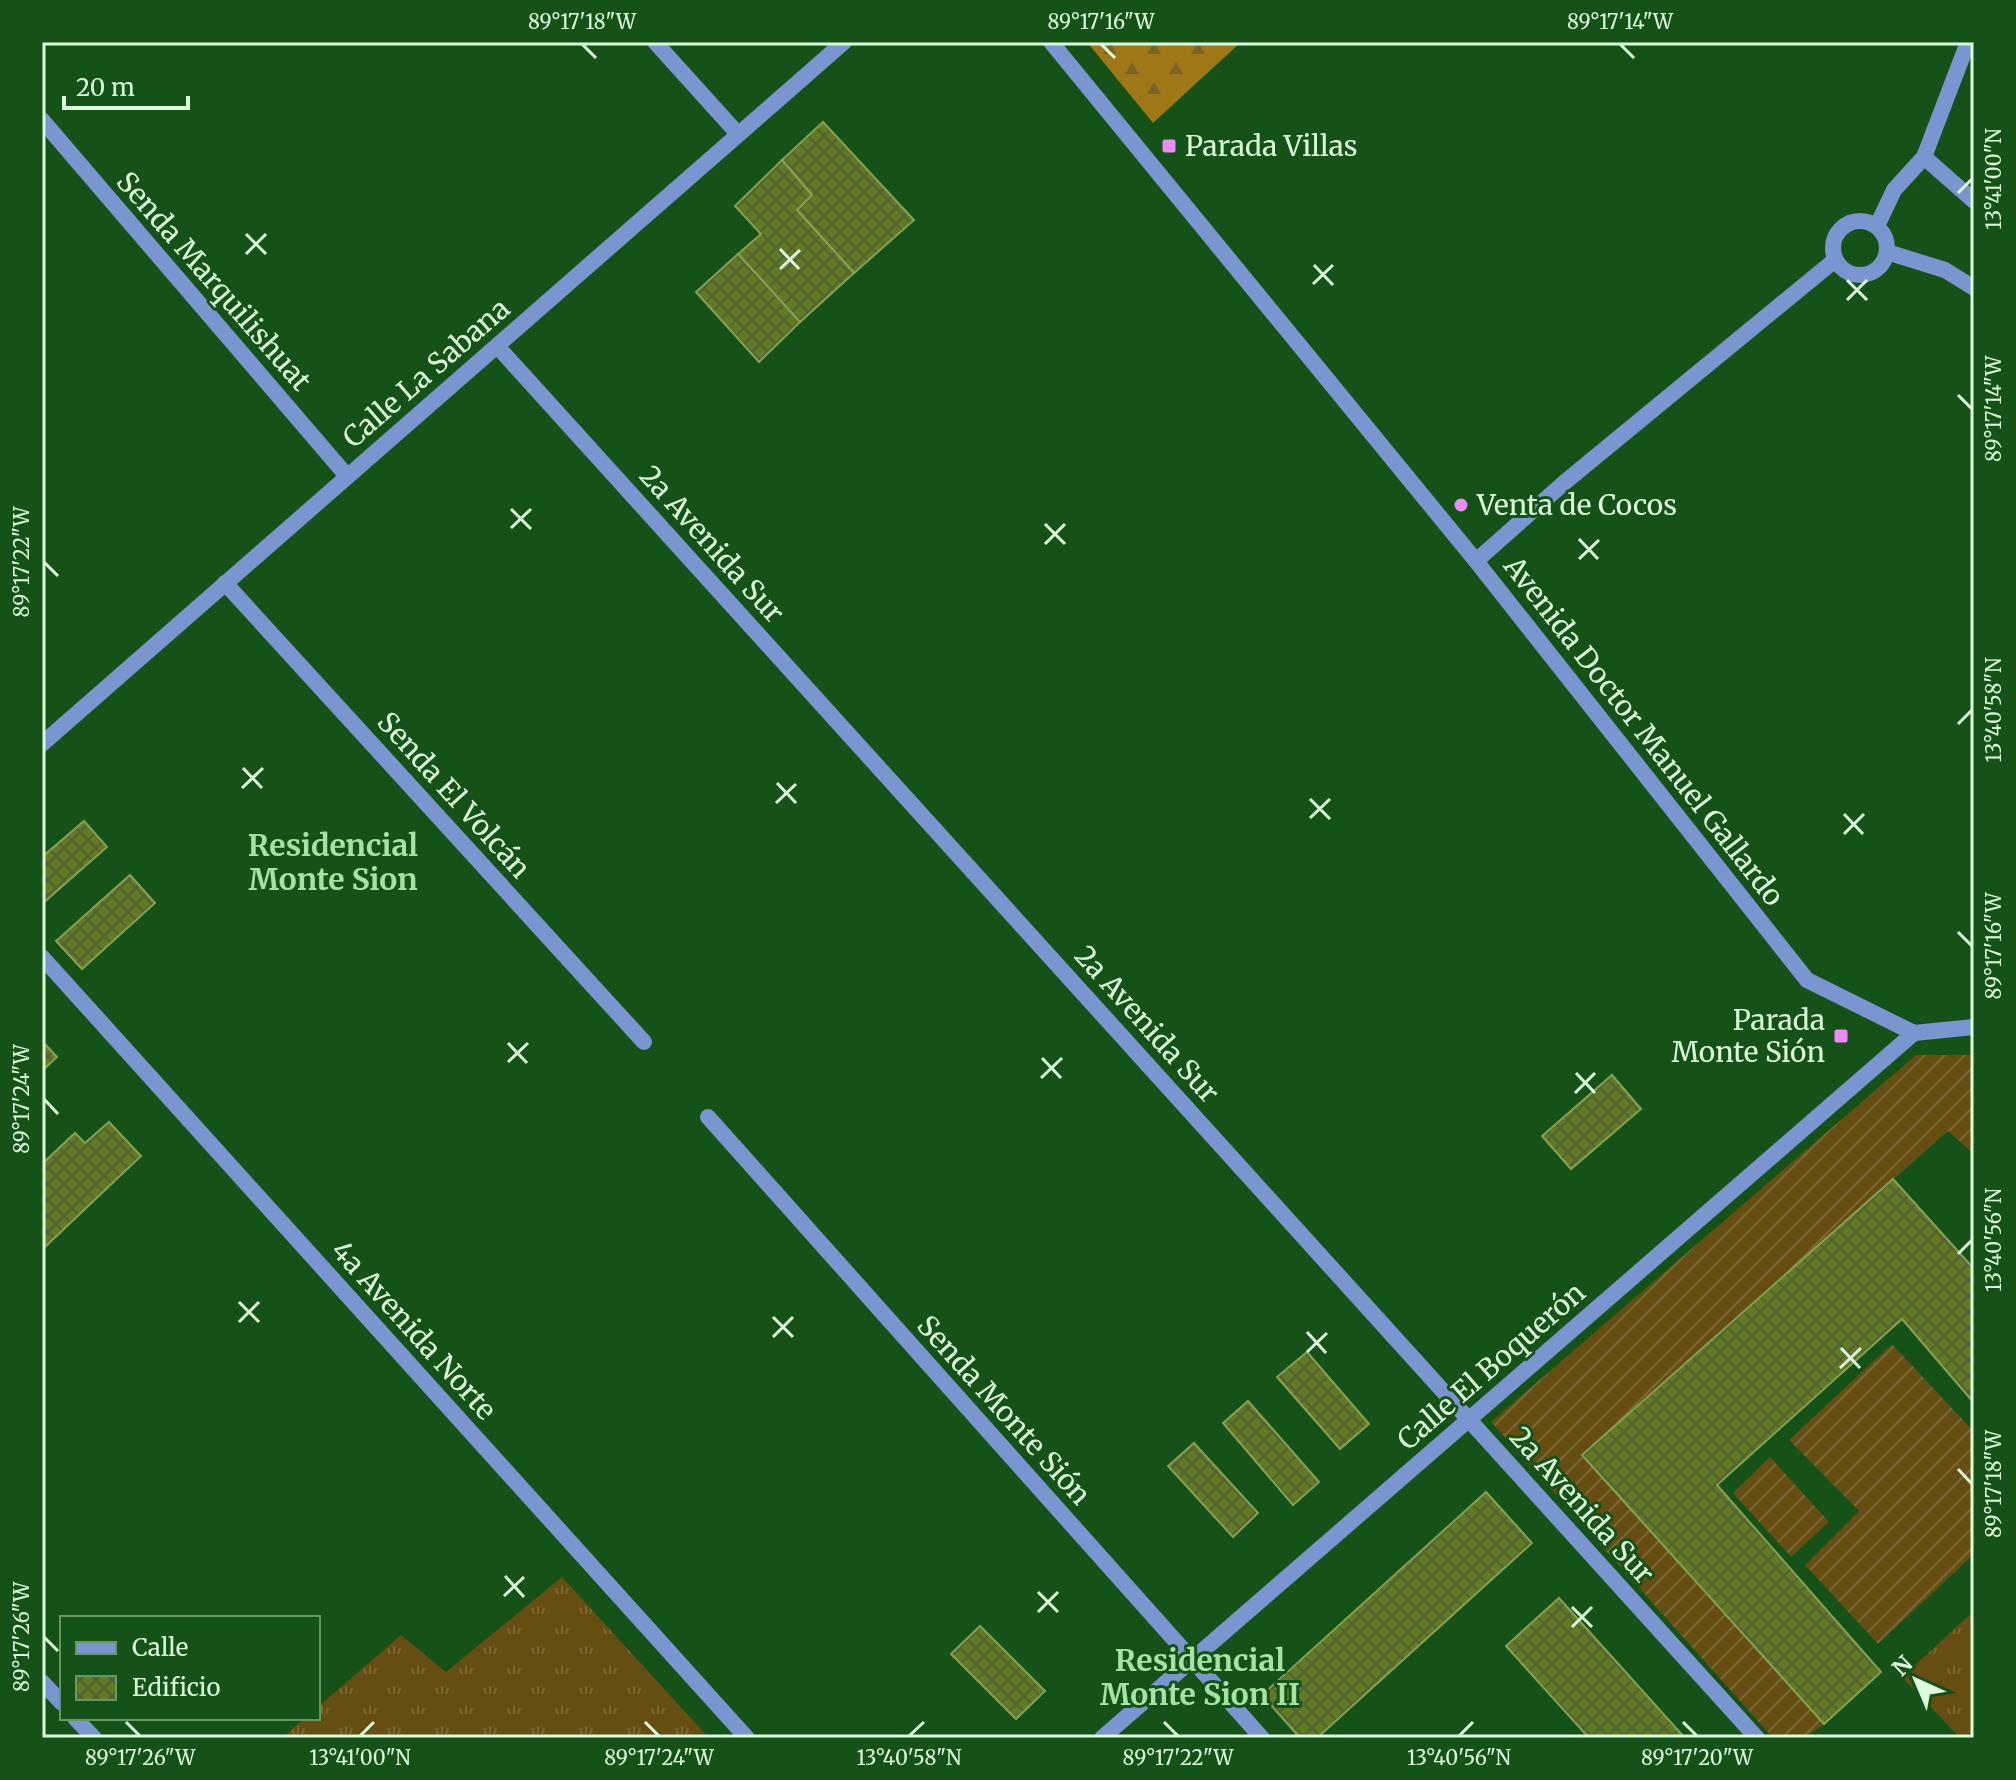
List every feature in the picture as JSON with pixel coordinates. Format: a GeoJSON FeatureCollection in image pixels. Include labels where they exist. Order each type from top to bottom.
{"type":"FeatureCollection","features":[{"type":"Feature","properties":{"kind":"street"},"geometry":{"type":"LineString","coordinates":[[655,42],[738,134]]}},
{"type":"Feature","properties":{"kind":"street","name":"Calle La Sabana"},"geometry":{"type":"LineString","coordinates":[[42,744],[844,42]]}},
{"type":"Feature","properties":{"kind":"street","name":"Avenida Doctor Manuel Gallardo"},"geometry":{"type":"LineString","coordinates":[[1051,42],[1476,561],[1807,980],[1914,1033]]}},
{"type":"Feature","properties":{"kind":"street"},"geometry":{"type":"LineString","coordinates":[[1877,226],[1894,190],[1924,157],[1968,42]]}},
{"type":"Feature","properties":{"kind":"street","name":"Senda Marquilishuat"},"geometry":{"type":"LineString","coordinates":[[42,120],[347,476]]}},
{"type":"Feature","properties":{"kind":"street"},"geometry":{"type":"LineString","coordinates":[[1924,157],[1974,201]]}},
{"type":"Feature","properties":{"kind":"street"},"geometry":{"type":"LineString","coordinates":[[1863,220],[1877,226],[1886,237],[1887,252],[1882,265],[1870,273],[1857,275],[1845,270],[1835,260],[1833,246],[1837,233],[1848,223],[1863,220]]}},
{"type":"Feature","properties":{"kind":"street"},"geometry":{"type":"LineString","coordinates":[[1887,252],[1945,270],[1974,288]]}},
{"type":"Feature","properties":{"kind":"street"},"geometry":{"type":"LineString","coordinates":[[1476,561],[1565,482],[1835,260]]}},
{"type":"Feature","properties":{"kind":"street","name":"2a Avenida Sur"},"geometry":{"type":"LineString","coordinates":[[498,347],[1757,1738]]}},
{"type":"Feature","properties":{"kind":"street","name":"Senda El Volcán"},"geometry":{"type":"LineString","coordinates":[[225,583],[644,1042]]}},
{"type":"Feature","properties":{"kind":"street","name":"4a Avenida Norte"},"geometry":{"type":"LineString","coordinates":[[42,957],[747,1738]]}},
{"type":"Feature","properties":{"kind":"street"},"geometry":{"type":"LineString","coordinates":[[1914,1033],[1974,1027]]}},
{"type":"Feature","properties":{"kind":"street","name":"Calle El Boquerón"},"geometry":{"type":"LineString","coordinates":[[1102,1738],[1914,1033]]}},
{"type":"Feature","properties":{"kind":"street","name":"Senda Monte Sión"},"geometry":{"type":"LineString","coordinates":[[708,1117],[1262,1738]]}},
{"type":"Feature","properties":{"kind":"street"},"geometry":{"type":"LineString","coordinates":[[42,1682],[60,1701]]}},
{"type":"Feature","properties":{"kind":"street"},"geometry":{"type":"LineString","coordinates":[[77,1720],[94,1738]]}},
{"type":"Feature","properties":{"kind":"green space"},"geometry":{"type":"Polygon","coordinates":[[[1087,42],[1241,42],[1153,123],[1087,42]]]}},
{"type":"Feature","properties":{"kind":"green space"},"geometry":{"type":"Polygon","coordinates":[[[1916,1055],[1974,1055],[1974,1154],[1948,1131],[1582,1455],[1824,1724],[1805,1738],[1773,1738],[1491,1422],[1916,1055]]]}},
{"type":"Feature","properties":{"kind":"green space"},"geometry":{"type":"Polygon","coordinates":[[[1892,1344],[1974,1432],[1974,1554],[1878,1644],[1805,1565],[1859,1511],[1789,1440],[1892,1344]]]}},
{"type":"Feature","properties":{"kind":"green space"},"geometry":{"type":"Polygon","coordinates":[[[1770,1457],[1829,1522],[1791,1557],[1733,1493],[1770,1457]]]}},
{"type":"Feature","properties":{"kind":"green space"},"geometry":{"type":"Polygon","coordinates":[[[562,1577],[709,1738],[282,1738],[303,1720],[320,1720],[320,1705],[401,1635],[446,1672],[562,1577]]]}},
{"type":"Feature","properties":{"kind":"green space"},"geometry":{"type":"Polygon","coordinates":[[[1974,1611],[1974,1738],[1960,1738],[1902,1677],[1974,1611]]]}},
{"type":"Feature","properties":{"kind":"building"},"geometry":{"type":"Polygon","coordinates":[[[823,122],[914,220],[854,273],[797,210],[812,195],[782,160],[823,122]]]}},
{"type":"Feature","properties":{"kind":"building"},"geometry":{"type":"Polygon","coordinates":[[[782,160],[812,195],[797,210],[854,273],[800,322],[738,254],[761,234],[735,206],[782,160]]]}},
{"type":"Feature","properties":{"kind":"building"},"geometry":{"type":"Polygon","coordinates":[[[738,254],[800,322],[759,362],[696,292],[738,254]]]}},
{"type":"Feature","properties":{"kind":"building"},"geometry":{"type":"Polygon","coordinates":[[[84,821],[107,847],[42,904],[42,857],[84,821]]]}},
{"type":"Feature","properties":{"kind":"building"},"geometry":{"type":"Polygon","coordinates":[[[130,875],[155,903],[82,969],[56,941],[130,875]]]}},
{"type":"Feature","properties":{"kind":"building"},"geometry":{"type":"Polygon","coordinates":[[[42,1041],[57,1057],[42,1071],[42,1041]]]}},
{"type":"Feature","properties":{"kind":"building"},"geometry":{"type":"Polygon","coordinates":[[[1612,1075],[1641,1109],[1571,1169],[1542,1136],[1612,1075]]]}},
{"type":"Feature","properties":{"kind":"building"},"geometry":{"type":"Polygon","coordinates":[[[109,1122],[141,1156],[45,1247],[42,1243],[42,1164],[75,1133],[85,1143],[109,1122]]]}},
{"type":"Feature","properties":{"kind":"building"},"geometry":{"type":"Polygon","coordinates":[[[1893,1179],[1974,1269],[1974,1403],[1902,1319],[1717,1485],[1881,1672],[1824,1724],[1582,1455],[1893,1179]]]}},
{"type":"Feature","properties":{"kind":"building"},"geometry":{"type":"Polygon","coordinates":[[[1307,1352],[1369,1424],[1340,1449],[1277,1377],[1307,1352]]]}},
{"type":"Feature","properties":{"kind":"building"},"geometry":{"type":"Polygon","coordinates":[[[1248,1401],[1319,1482],[1293,1505],[1223,1423],[1248,1401]]]}},
{"type":"Feature","properties":{"kind":"building"},"geometry":{"type":"Polygon","coordinates":[[[1194,1443],[1258,1513],[1233,1537],[1168,1466],[1194,1443]]]}},
{"type":"Feature","properties":{"kind":"building"},"geometry":{"type":"Polygon","coordinates":[[[1486,1492],[1532,1543],[1317,1738],[1300,1738],[1262,1695],[1486,1492]]]}},
{"type":"Feature","properties":{"kind":"building"},"geometry":{"type":"Polygon","coordinates":[[[1559,1598],[1685,1738],[1589,1738],[1506,1646],[1559,1598]]]}},
{"type":"Feature","properties":{"kind":"building"},"geometry":{"type":"Polygon","coordinates":[[[980,1626],[1045,1691],[1016,1719],[951,1654],[980,1626]]]}},
{"type":"Feature","properties":{"kind":"place","name":"Parada Villas"},"geometry":{"type":"Point","coordinates":[1169,146]}},
{"type":"Feature","properties":{"kind":"place","name":"Venta de Cocos"},"geometry":{"type":"Point","coordinates":[1461,505]}},
{"type":"Feature","properties":{"kind":"place","name":"Parada Monte Sión"},"geometry":{"type":"Point","coordinates":[1841,1036]}},
{"type":"Feature","properties":{"kind":"district","name":"Residencial Monte Sion"},"geometry":{"type":"Point","coordinates":[333,863]}},
{"type":"Feature","properties":{"kind":"district","name":"Residencial Monte Sion II"},"geometry":{"type":"Point","coordinates":[1200,1678]}}]}
